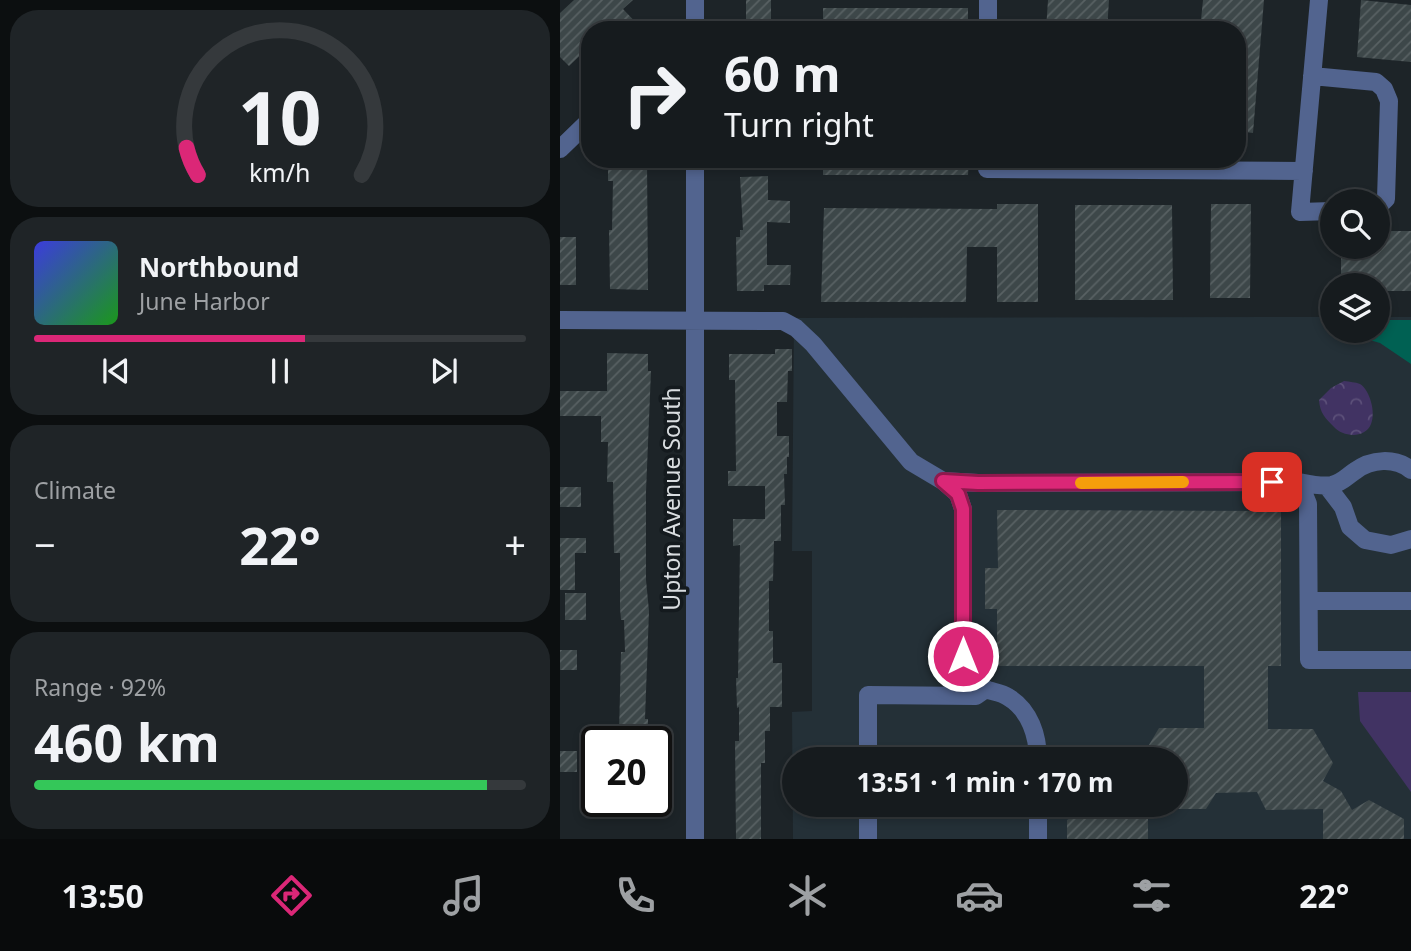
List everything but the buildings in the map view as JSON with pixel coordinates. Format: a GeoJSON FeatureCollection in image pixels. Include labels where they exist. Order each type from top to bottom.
{"type":"FeatureCollection","features":[{"type":"Feature","properties":{"kind":"street"},"geometry":{"type":"LineString","coordinates":[[988,0],[988,21]]}},
{"type":"Feature","properties":{"kind":"street"},"geometry":{"type":"LineString","coordinates":[[1319,0],[1300,212],[1320,211]]}},
{"type":"Feature","properties":{"kind":"street"},"geometry":{"type":"LineString","coordinates":[[1312,76],[1376,82],[1384,89],[1389,101],[1386,189]]}},
{"type":"Feature","properties":{"kind":"street"},"geometry":{"type":"LineString","coordinates":[[560,149],[581,129]]}},
{"type":"Feature","properties":{"kind":"street","name":"Upton Avenue South"},"geometry":{"type":"LineString","coordinates":[[695,168],[695,839]]}},
{"type":"Feature","properties":{"kind":"street"},"geometry":{"type":"LineString","coordinates":[[987,168],[1304,171]]}},
{"type":"Feature","properties":{"kind":"street"},"geometry":{"type":"LineString","coordinates":[[560,320],[783,321],[796,328],[813,344],[911,462],[943,481],[958,494],[963,509],[964,663],[971,676],[986,689],[1009,697],[1022,708],[1035,735],[1036,747]]}},
{"type":"Feature","properties":{"kind":"street"},"geometry":{"type":"LineString","coordinates":[[943,481],[1299,482],[1328,486],[1346,480],[1354,471],[1376,461],[1403,463],[1411,470]]}},
{"type":"Feature","properties":{"kind":"street"},"geometry":{"type":"LineString","coordinates":[[1299,482],[1308,504],[1309,660],[1411,660]]}},
{"type":"Feature","properties":{"kind":"street"},"geometry":{"type":"LineString","coordinates":[[1328,486],[1343,507],[1350,527],[1365,540],[1391,545],[1411,539]]}},
{"type":"Feature","properties":{"kind":"street"},"geometry":{"type":"LineString","coordinates":[[1309,601],[1411,601]]}},
{"type":"Feature","properties":{"kind":"street"},"geometry":{"type":"LineString","coordinates":[[868,747],[868,695],[975,696],[986,689]]}},
{"type":"Feature","properties":{"kind":"street"},"geometry":{"type":"LineString","coordinates":[[868,817],[868,839]]}},
{"type":"Feature","properties":{"kind":"street"},"geometry":{"type":"LineString","coordinates":[[1038,817],[1038,839]]}},
{"type":"Feature","properties":{"kind":"shaded area"},"geometry":{"type":"Polygon","coordinates":[[[1320,317],[1320,343],[1390,343],[1390,317],[1411,317],[1411,839],[793,839],[793,817],[1188,817],[1188,747],[792,747],[792,712],[812,711],[812,551],[792,551],[794,318],[1320,317]]]}},
{"type":"Feature","properties":{"kind":"shaded area"},"geometry":{"type":"Polygon","coordinates":[[[1390,320],[1411,320],[1411,364],[1380,343],[1390,343],[1390,320]]]}},
{"type":"Feature","properties":{"kind":"green space"},"geometry":{"type":"Polygon","coordinates":[[[1344,381],[1364,387],[1371,402],[1371,424],[1359,434],[1338,430],[1320,408],[1319,400],[1331,388],[1344,381]]]}},
{"type":"Feature","properties":{"kind":"green space"},"geometry":{"type":"Polygon","coordinates":[[[1358,692],[1411,692],[1411,792],[1360,721],[1358,692]]]}},
{"type":"Feature","properties":{"kind":"slow traffic"},"geometry":{"type":"LineString","coordinates":[[1081,483],[1183,482]]}},
{"type":"Feature","properties":{"kind":"route"},"geometry":{"type":"LineString","coordinates":[[963,656],[963,509],[958,494],[943,481],[1272,482]]}}]}
